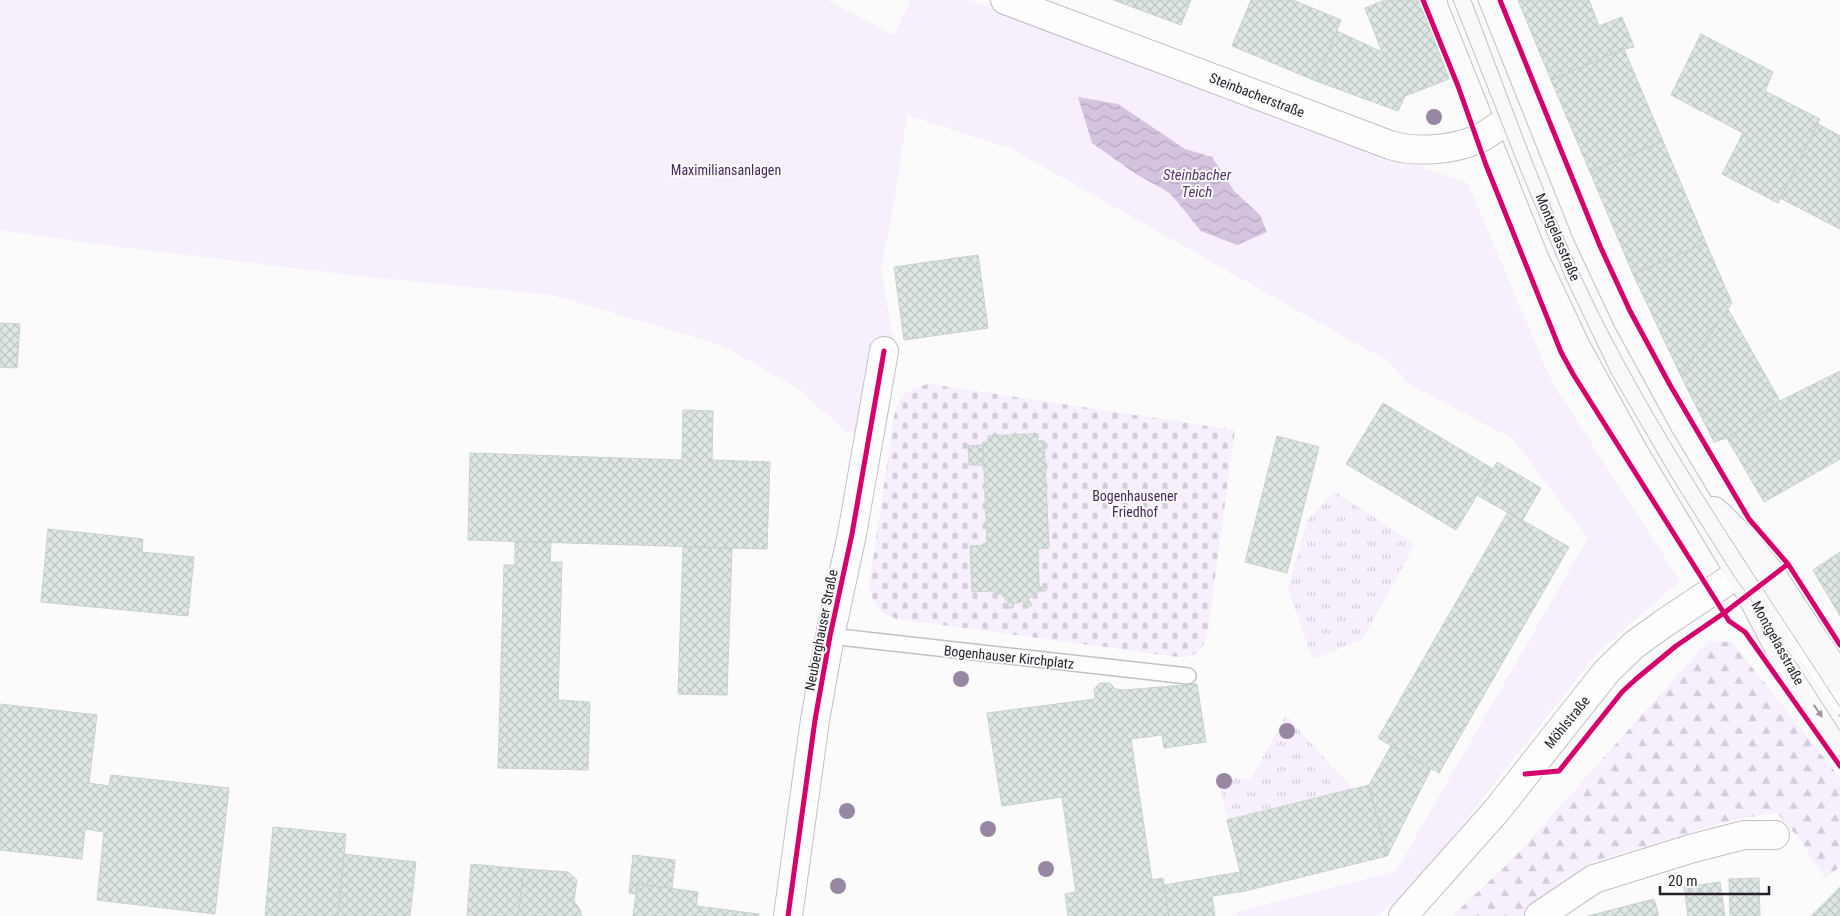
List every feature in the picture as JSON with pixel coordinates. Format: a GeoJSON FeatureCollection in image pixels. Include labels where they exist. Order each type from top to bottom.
{"type":"FeatureCollection","features":[{"type":"Feature","properties":{"kind":"main road","name":"Montgelasstraße"},"geometry":{"type":"LineString","coordinates":[[1462,0],[1581,291],[1620,369],[1675,464],[1749,566],[1769,571],[1840,679]]}},
{"type":"Feature","properties":{"kind":"main road","name":"Montgelasstraße"},"geometry":{"type":"LineString","coordinates":[[1675,464],[1713,510],[1742,538],[1749,566],[1792,673],[1840,742]]}},
{"type":"Feature","properties":{"kind":"street","name":"Steinbacherstraße"},"geometry":{"type":"LineString","coordinates":[[1005,0],[1406,150],[1433,149],[1476,140],[1510,119]]}},
{"type":"Feature","properties":{"kind":"street","name":"Neuberghauser Straße"},"geometry":{"type":"LineString","coordinates":[[788,916],[815,720],[830,636],[852,534],[884,350]]}},
{"type":"Feature","properties":{"kind":"street","name":"Möhlstraße"},"geometry":{"type":"LineString","coordinates":[[1403,916],[1497,810],[1607,672],[1634,646],[1663,624],[1749,566]]}},
{"type":"Feature","properties":{"kind":"street"},"geometry":{"type":"LineString","coordinates":[[1538,916],[1594,879],[1690,848],[1744,835],[1775,835]]}},
{"type":"Feature","properties":{"kind":"lane"},"geometry":{"type":"LineString","coordinates":[[1749,566],[1840,707]]}},
{"type":"Feature","properties":{"kind":"lane","name":"Bogenhauser Kirchplatz"},"geometry":{"type":"LineString","coordinates":[[830,636],[1188,676]]}},
{"type":"Feature","properties":{"kind":"green space","name":"Maximiliansanlagen"},"geometry":{"type":"Polygon","coordinates":[[[0,0],[827,0],[894,35],[911,0],[969,0],[1468,184],[1552,382],[1680,581],[1596,654],[1419,880],[1377,916],[1239,916],[1232,913],[1396,871],[1588,538],[1512,438],[1407,383],[1389,362],[1012,149],[907,115],[895,198],[881,270],[897,361],[885,437],[847,432],[797,388],[721,345],[553,295],[366,277],[0,230],[0,0]]]}},
{"type":"Feature","properties":{"kind":"green space","name":"Bogenhausener Friedhof"},"geometry":{"type":"Polygon","coordinates":[[[930,384],[1235,430],[1207,637],[1200,650],[1193,655],[1178,657],[897,619],[877,608],[869,587],[895,410],[901,399],[908,392],[930,384]],[[1038,434],[983,442],[987,545],[970,546],[972,592],[992,591],[997,595],[1000,593],[1008,602],[1007,608],[1013,608],[1014,604],[1023,601],[1027,608],[1032,605],[1028,599],[1039,591],[1046,590],[1046,587],[1039,587],[1038,549],[1049,548],[1044,441],[1038,441],[1038,434]]]}},
{"type":"Feature","properties":{"kind":"green space"},"geometry":{"type":"Polygon","coordinates":[[[1334,491],[1415,544],[1363,639],[1313,659],[1288,589],[1307,521],[1334,491]]]}},
{"type":"Feature","properties":{"kind":"green space"},"geometry":{"type":"Polygon","coordinates":[[[1708,641],[1732,642],[1840,778],[1840,867],[1825,878],[1799,838],[1777,813],[1736,819],[1589,863],[1528,916],[1452,916],[1511,861],[1708,641]]]}},
{"type":"Feature","properties":{"kind":"green space"},"geometry":{"type":"Polygon","coordinates":[[[1286,716],[1353,789],[1227,820],[1218,775],[1250,780],[1286,716]]]}},
{"type":"Feature","properties":{"kind":"water","name":"Steinbacher Teich"},"geometry":{"type":"Polygon","coordinates":[[[1078,97],[1118,104],[1185,149],[1212,157],[1234,191],[1260,215],[1267,232],[1237,245],[1201,231],[1170,193],[1136,174],[1092,143],[1078,97]]]}},
{"type":"Feature","properties":{"kind":"building"},"geometry":{"type":"Polygon","coordinates":[[[1113,0],[1138,0],[1135,8],[1113,0]]]}},
{"type":"Feature","properties":{"kind":"building"},"geometry":{"type":"Polygon","coordinates":[[[1138,0],[1191,0],[1181,25],[1135,8],[1138,0]]]}},
{"type":"Feature","properties":{"kind":"building"},"geometry":{"type":"Polygon","coordinates":[[[1251,0],[1293,0],[1341,20],[1316,81],[1232,46],[1251,0]]]}},
{"type":"Feature","properties":{"kind":"building"},"geometry":{"type":"Polygon","coordinates":[[[1385,0],[1419,0],[1449,79],[1405,96],[1398,111],[1316,81],[1337,31],[1382,52],[1365,8],[1385,0]]]}},
{"type":"Feature","properties":{"kind":"building"},"geometry":{"type":"Polygon","coordinates":[[[1518,0],[1589,0],[1599,26],[1622,17],[1634,47],[1624,49],[1551,80],[1518,0]]]}},
{"type":"Feature","properties":{"kind":"building"},"geometry":{"type":"Polygon","coordinates":[[[1701,34],[1773,72],[1765,91],[1820,119],[1778,203],[1722,174],[1743,133],[1671,95],[1701,34]]]}},
{"type":"Feature","properties":{"kind":"building"},"geometry":{"type":"Polygon","coordinates":[[[1624,49],[1663,141],[1590,172],[1551,80],[1624,49]]]}},
{"type":"Feature","properties":{"kind":"building"},"geometry":{"type":"Polygon","coordinates":[[[1818,124],[1840,136],[1840,229],[1780,198],[1818,124]]]}},
{"type":"Feature","properties":{"kind":"building"},"geometry":{"type":"Polygon","coordinates":[[[1663,141],[1706,243],[1633,274],[1590,172],[1663,141]]]}},
{"type":"Feature","properties":{"kind":"building"},"geometry":{"type":"Polygon","coordinates":[[[1706,243],[1732,303],[1681,376],[1633,274],[1706,243]]]}},
{"type":"Feature","properties":{"kind":"building"},"geometry":{"type":"Polygon","coordinates":[[[978,255],[988,328],[904,340],[894,267],[978,255]]]}},
{"type":"Feature","properties":{"kind":"building"},"geometry":{"type":"Polygon","coordinates":[[[1728,309],[1780,401],[1727,438],[1714,442],[1681,376],[1728,309]]]}},
{"type":"Feature","properties":{"kind":"building"},"geometry":{"type":"Polygon","coordinates":[[[0,323],[20,324],[17,368],[0,367],[0,323]]]}},
{"type":"Feature","properties":{"kind":"building"},"geometry":{"type":"Polygon","coordinates":[[[1840,371],[1840,459],[1764,502],[1727,438],[1780,401],[1840,371]]]}},
{"type":"Feature","properties":{"kind":"building"},"geometry":{"type":"Polygon","coordinates":[[[1383,403],[1493,469],[1456,530],[1346,464],[1383,403]]]}},
{"type":"Feature","properties":{"kind":"building"},"geometry":{"type":"Polygon","coordinates":[[[683,410],[713,411],[712,460],[770,462],[767,549],[468,540],[470,453],[682,460],[683,410]]]}},
{"type":"Feature","properties":{"kind":"building"},"geometry":{"type":"Polygon","coordinates":[[[1038,434],[1038,441],[1044,441],[1049,548],[1038,549],[1039,587],[1046,587],[1046,591],[1039,591],[1028,599],[1032,605],[1026,608],[1023,601],[1014,604],[1013,608],[1007,608],[1008,602],[1000,593],[997,595],[992,591],[972,592],[970,546],[987,545],[983,442],[988,442],[988,436],[1038,434]]]}},
{"type":"Feature","properties":{"kind":"building"},"geometry":{"type":"Polygon","coordinates":[[[1277,436],[1319,447],[1287,573],[1245,562],[1277,436]]]}},
{"type":"Feature","properties":{"kind":"building"},"geometry":{"type":"Polygon","coordinates":[[[983,445],[983,465],[969,465],[968,446],[983,445]]]}},
{"type":"Feature","properties":{"kind":"building"},"geometry":{"type":"Polygon","coordinates":[[[1497,462],[1541,488],[1522,521],[1477,495],[1497,462]]]}},
{"type":"Feature","properties":{"kind":"building"},"geometry":{"type":"Polygon","coordinates":[[[1508,512],[1569,547],[1439,773],[1378,738],[1508,512]]]}},
{"type":"Feature","properties":{"kind":"building"},"geometry":{"type":"Polygon","coordinates":[[[48,529],[143,539],[142,552],[194,557],[188,616],[41,602],[48,529]]]}},
{"type":"Feature","properties":{"kind":"building"},"geometry":{"type":"Polygon","coordinates":[[[515,541],[551,542],[550,562],[562,562],[558,700],[590,702],[588,770],[498,768],[504,565],[515,565],[515,541]]]}},
{"type":"Feature","properties":{"kind":"building"},"geometry":{"type":"Polygon","coordinates":[[[683,547],[732,548],[727,695],[678,694],[683,547]]]}},
{"type":"Feature","properties":{"kind":"building"},"geometry":{"type":"Polygon","coordinates":[[[1840,552],[1840,616],[1813,570],[1840,552]]]}},
{"type":"Feature","properties":{"kind":"building"},"geometry":{"type":"Polygon","coordinates":[[[1100,683],[1110,683],[1115,689],[1125,690],[1197,684],[1206,742],[1164,748],[1162,735],[1131,739],[1152,880],[1163,878],[1169,916],[1068,916],[1065,894],[1076,892],[1062,797],[1002,806],[987,713],[1095,699],[1094,689],[1100,683]]]}},
{"type":"Feature","properties":{"kind":"building"},"geometry":{"type":"Polygon","coordinates":[[[0,704],[97,715],[89,783],[109,786],[111,775],[229,788],[215,914],[97,900],[104,832],[85,829],[82,859],[0,850],[0,704]]]}},
{"type":"Feature","properties":{"kind":"building"},"geometry":{"type":"Polygon","coordinates":[[[1391,746],[1431,769],[1387,856],[1369,785],[1391,746]]]}},
{"type":"Feature","properties":{"kind":"building"},"geometry":{"type":"Polygon","coordinates":[[[1369,785],[1387,856],[1245,891],[1227,820],[1369,785]]]}},
{"type":"Feature","properties":{"kind":"building"},"geometry":{"type":"Polygon","coordinates":[[[273,827],[346,834],[338,916],[265,916],[273,827]]]}},
{"type":"Feature","properties":{"kind":"building"},"geometry":{"type":"Polygon","coordinates":[[[344,854],[416,862],[410,916],[338,916],[344,854]]]}},
{"type":"Feature","properties":{"kind":"building"},"geometry":{"type":"Polygon","coordinates":[[[633,855],[675,860],[672,888],[637,884],[636,894],[629,893],[633,855]]]}},
{"type":"Feature","properties":{"kind":"building"},"geometry":{"type":"Polygon","coordinates":[[[471,864],[524,869],[518,916],[467,916],[471,864]]]}},
{"type":"Feature","properties":{"kind":"building"},"geometry":{"type":"Polygon","coordinates":[[[524,869],[568,872],[577,880],[574,901],[581,911],[581,916],[518,916],[524,869]]]}},
{"type":"Feature","properties":{"kind":"building"},"geometry":{"type":"Polygon","coordinates":[[[1240,872],[1245,891],[1212,896],[1215,916],[1169,916],[1164,885],[1240,872]]]}},
{"type":"Feature","properties":{"kind":"building"},"geometry":{"type":"Polygon","coordinates":[[[1759,878],[1760,916],[1730,916],[1729,879],[1759,878]]]}},
{"type":"Feature","properties":{"kind":"building"},"geometry":{"type":"Polygon","coordinates":[[[1720,882],[1725,916],[1688,916],[1684,887],[1720,882]]]}},
{"type":"Feature","properties":{"kind":"building"},"geometry":{"type":"Polygon","coordinates":[[[637,884],[698,892],[696,906],[759,914],[759,916],[633,916],[637,884]]]}},
{"type":"Feature","properties":{"kind":"building"},"geometry":{"type":"Polygon","coordinates":[[[1840,887],[1840,916],[1811,916],[1840,887]]]}},
{"type":"Feature","properties":{"kind":"building"},"geometry":{"type":"Polygon","coordinates":[[[1654,899],[1659,916],[1588,916],[1654,899]]]}},
{"type":"Feature","properties":{"kind":"tram line"},"geometry":{"type":"LineString","coordinates":[[1453,0],[1567,281],[1611,373],[1674,481],[1734,576],[1797,664],[1840,731]]}},
{"type":"Feature","properties":{"kind":"tram line"},"geometry":{"type":"LineString","coordinates":[[1471,0],[1516,120],[1564,239],[1581,278],[1626,366],[1684,466],[1840,707]]}},
{"type":"Feature","properties":{"kind":"cycle path"},"geometry":{"type":"LineString","coordinates":[[1423,0],[1458,86],[1486,165],[1561,352],[1729,621],[1745,632],[1840,766]]}},
{"type":"Feature","properties":{"kind":"cycle path"},"geometry":{"type":"LineString","coordinates":[[1500,0],[1600,246],[1630,311],[1670,385],[1749,519],[1788,564],[1840,645]]}},
{"type":"Feature","properties":{"kind":"cycle path"},"geometry":{"type":"LineString","coordinates":[[788,916],[815,720],[830,636],[852,534],[884,351]]}},
{"type":"Feature","properties":{"kind":"cycle path"},"geometry":{"type":"LineString","coordinates":[[1525,774],[1559,771],[1622,692],[1636,679],[1676,646],[1724,613],[1788,564]]}}]}
